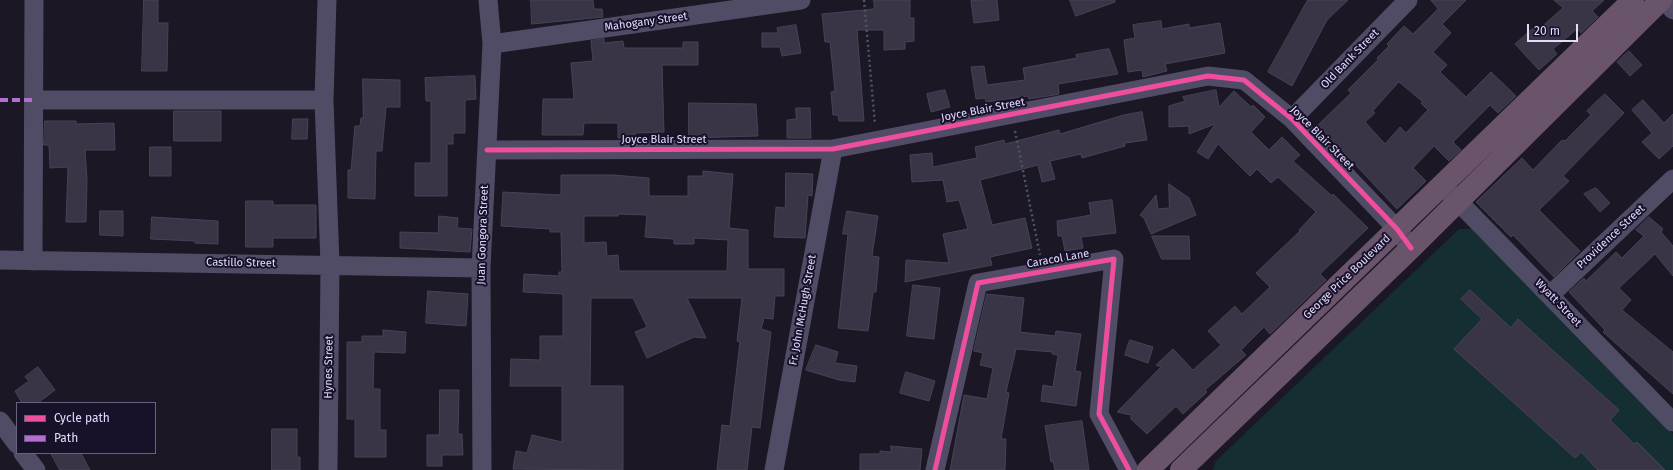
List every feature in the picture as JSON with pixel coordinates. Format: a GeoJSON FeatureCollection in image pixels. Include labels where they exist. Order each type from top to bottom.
{"type":"FeatureCollection","features":[{"type":"Feature","properties":{"kind":"highway","name":"George Price Boulevard"},"geometry":{"type":"LineString","coordinates":[[1148,470],[1633,0]]}},
{"type":"Feature","properties":{"kind":"highway"},"geometry":{"type":"LineString","coordinates":[[1181,470],[1411,248],[1661,0]]}},
{"type":"Feature","properties":{"kind":"street"},"geometry":{"type":"LineString","coordinates":[[33,261],[35,100],[34,0]]}},
{"type":"Feature","properties":{"kind":"street","name":"Hynes Street"},"geometry":{"type":"LineString","coordinates":[[326,0],[324,100],[330,264],[328,470]]}},
{"type":"Feature","properties":{"kind":"street","name":"Juan Gongora Street"},"geometry":{"type":"LineString","coordinates":[[482,470],[481,268],[492,44],[488,0]]}},
{"type":"Feature","properties":{"kind":"street","name":"Mahogany Street"},"geometry":{"type":"LineString","coordinates":[[492,44],[801,0]]}},
{"type":"Feature","properties":{"kind":"street"},"geometry":{"type":"LineString","coordinates":[[1664,0],[1673,10]]}},
{"type":"Feature","properties":{"kind":"street","name":"Old Bank Street"},"geometry":{"type":"LineString","coordinates":[[1292,119],[1404,1]]}},
{"type":"Feature","properties":{"kind":"street","name":"Joyce Blair Street"},"geometry":{"type":"LineString","coordinates":[[487,150],[833,149],[1208,76],[1244,80],[1292,119],[1397,229],[1411,248]]}},
{"type":"Feature","properties":{"kind":"street"},"geometry":{"type":"LineString","coordinates":[[35,100],[324,100]]}},
{"type":"Feature","properties":{"kind":"street","name":"Fr. John McHugh Street"},"geometry":{"type":"LineString","coordinates":[[774,470],[833,149]]}},
{"type":"Feature","properties":{"kind":"street","name":"Providence Street"},"geometry":{"type":"LineString","coordinates":[[1550,295],[1673,179]]}},
{"type":"Feature","properties":{"kind":"street","name":"Wyatt Street"},"geometry":{"type":"LineString","coordinates":[[1443,185],[1673,421]]}},
{"type":"Feature","properties":{"kind":"street","name":"Caracol Lane"},"geometry":{"type":"LineString","coordinates":[[935,470],[978,283],[1114,259],[1099,414],[1129,470]]}},
{"type":"Feature","properties":{"kind":"street","name":"Castillo Street"},"geometry":{"type":"LineString","coordinates":[[0,260],[330,264],[481,268]]}},
{"type":"Feature","properties":{"kind":"street"},"geometry":{"type":"LineString","coordinates":[[0,421],[16,443]]}},
{"type":"Feature","properties":{"kind":"street"},"geometry":{"type":"LineString","coordinates":[[24,454],[36,470]]}},
{"type":"Feature","properties":{"kind":"street"},"geometry":{"type":"LineString","coordinates":[[1165,454],[1181,470]]}},
{"type":"Feature","properties":{"kind":"path"},"geometry":{"type":"LineString","coordinates":[[864,0],[877,140]]}},
{"type":"Feature","properties":{"kind":"path"},"geometry":{"type":"LineString","coordinates":[[1011,115],[1043,272]]}},
{"type":"Feature","properties":{"kind":"green space"},"geometry":{"type":"Polygon","coordinates":[[[1459,229],[1475,229],[1673,434],[1673,470],[1213,470],[1215,462],[1459,229]]]}},
{"type":"Feature","properties":{"kind":"building"},"geometry":{"type":"Polygon","coordinates":[[[144,0],[158,0],[158,23],[168,23],[167,71],[142,71],[144,0]]]}},
{"type":"Feature","properties":{"kind":"building"},"geometry":{"type":"Polygon","coordinates":[[[531,0],[593,0],[594,9],[602,9],[603,17],[532,24],[531,0]]]}},
{"type":"Feature","properties":{"kind":"building"},"geometry":{"type":"Polygon","coordinates":[[[874,0],[910,0],[910,18],[914,18],[914,41],[905,42],[905,49],[884,50],[884,30],[857,30],[864,121],[839,121],[838,115],[833,115],[831,92],[835,91],[830,42],[825,42],[822,14],[874,9],[874,0]]]}},
{"type":"Feature","properties":{"kind":"building"},"geometry":{"type":"Polygon","coordinates":[[[997,0],[999,20],[974,23],[971,1],[997,0]]]}},
{"type":"Feature","properties":{"kind":"building"},"geometry":{"type":"Polygon","coordinates":[[[1070,0],[1115,0],[1115,2],[1076,16],[1070,0]]]}},
{"type":"Feature","properties":{"kind":"building"},"geometry":{"type":"Polygon","coordinates":[[[1308,0],[1348,0],[1327,20],[1292,86],[1268,72],[1308,0]]]}},
{"type":"Feature","properties":{"kind":"building"},"geometry":{"type":"Polygon","coordinates":[[[1431,0],[1466,0],[1442,24],[1451,33],[1433,52],[1447,65],[1440,72],[1466,97],[1491,72],[1516,96],[1498,113],[1490,105],[1453,142],[1461,150],[1449,161],[1434,146],[1413,168],[1426,181],[1397,209],[1318,125],[1351,93],[1348,90],[1378,60],[1377,58],[1389,46],[1387,44],[1404,26],[1413,34],[1438,9],[1431,0]],[[1399,82],[1373,111],[1375,113],[1365,122],[1385,144],[1400,127],[1406,133],[1428,110],[1421,103],[1423,102],[1399,82]]]}},
{"type":"Feature","properties":{"kind":"building"},"geometry":{"type":"Polygon","coordinates":[[[1554,0],[1604,0],[1592,11],[1598,17],[1581,33],[1577,29],[1553,49],[1557,54],[1539,70],[1515,44],[1533,28],[1537,31],[1563,8],[1554,0]]]}},
{"type":"Feature","properties":{"kind":"building"},"geometry":{"type":"Polygon","coordinates":[[[1161,21],[1162,29],[1189,24],[1189,28],[1220,23],[1225,53],[1165,64],[1167,71],[1143,77],[1142,70],[1128,72],[1124,40],[1135,38],[1133,25],[1161,21]]]}},
{"type":"Feature","properties":{"kind":"building"},"geometry":{"type":"Polygon","coordinates":[[[796,25],[801,53],[782,56],[780,47],[762,47],[762,33],[778,33],[777,28],[796,25]]]}},
{"type":"Feature","properties":{"kind":"building"},"geometry":{"type":"Polygon","coordinates":[[[604,39],[604,43],[623,41],[624,48],[683,48],[683,42],[698,42],[698,65],[662,65],[664,132],[635,133],[635,138],[618,138],[618,123],[584,123],[583,135],[542,135],[543,99],[574,99],[571,63],[593,61],[591,41],[604,39]]]}},
{"type":"Feature","properties":{"kind":"building"},"geometry":{"type":"Polygon","coordinates":[[[1109,49],[1118,74],[1058,84],[1059,94],[1054,95],[1029,99],[1028,96],[986,102],[985,98],[976,99],[971,67],[984,66],[987,85],[1025,80],[1023,68],[1077,58],[1076,55],[1109,49]]]}},
{"type":"Feature","properties":{"kind":"building"},"geometry":{"type":"Polygon","coordinates":[[[1629,51],[1642,65],[1630,76],[1617,62],[1629,51]]]}},
{"type":"Feature","properties":{"kind":"building"},"geometry":{"type":"Polygon","coordinates":[[[475,76],[476,99],[465,100],[465,133],[453,133],[453,144],[447,144],[447,196],[415,196],[415,163],[431,163],[431,101],[426,101],[425,78],[475,76]]]}},
{"type":"Feature","properties":{"kind":"building"},"geometry":{"type":"Polygon","coordinates":[[[363,79],[400,80],[400,107],[386,107],[382,151],[376,151],[375,199],[348,198],[348,170],[351,170],[355,126],[360,126],[361,118],[363,118],[363,79]]]}},
{"type":"Feature","properties":{"kind":"building"},"geometry":{"type":"Polygon","coordinates":[[[945,90],[950,107],[931,112],[927,94],[945,90]]]}},
{"type":"Feature","properties":{"kind":"building"},"geometry":{"type":"Polygon","coordinates":[[[1216,90],[1219,107],[1234,91],[1251,107],[1253,105],[1265,117],[1251,132],[1269,150],[1282,137],[1300,155],[1293,161],[1332,196],[1333,194],[1368,228],[1320,274],[1326,280],[1270,334],[1264,327],[1241,350],[1246,355],[1205,390],[1207,392],[1183,414],[1176,406],[1147,434],[1131,419],[1131,415],[1117,412],[1161,367],[1156,365],[1173,349],[1193,370],[1221,345],[1208,331],[1235,306],[1242,314],[1270,287],[1256,273],[1300,231],[1299,230],[1316,212],[1278,177],[1271,183],[1257,169],[1250,176],[1218,144],[1208,159],[1197,152],[1215,124],[1189,134],[1189,126],[1169,127],[1169,106],[1185,101],[1183,97],[1216,90]]]}},
{"type":"Feature","properties":{"kind":"building"},"geometry":{"type":"Polygon","coordinates":[[[1605,94],[1624,113],[1563,176],[1569,181],[1539,210],[1580,251],[1554,277],[1513,235],[1511,237],[1476,202],[1522,158],[1533,170],[1562,140],[1565,141],[1591,115],[1587,111],[1605,94]]]}},
{"type":"Feature","properties":{"kind":"building"},"geometry":{"type":"Polygon","coordinates":[[[1643,100],[1664,123],[1673,114],[1673,146],[1659,159],[1642,142],[1652,133],[1632,110],[1643,100]]]}},
{"type":"Feature","properties":{"kind":"building"},"geometry":{"type":"Polygon","coordinates":[[[689,103],[756,104],[758,136],[689,138],[689,103]]]}},
{"type":"Feature","properties":{"kind":"building"},"geometry":{"type":"Polygon","coordinates":[[[796,108],[810,108],[811,138],[787,138],[787,120],[796,119],[796,108]]]}},
{"type":"Feature","properties":{"kind":"building"},"geometry":{"type":"Polygon","coordinates":[[[174,111],[221,111],[221,141],[174,141],[174,111]]]}},
{"type":"Feature","properties":{"kind":"building"},"geometry":{"type":"Polygon","coordinates":[[[1142,112],[1147,140],[1125,143],[1125,146],[1082,158],[1081,154],[1050,161],[1055,179],[1042,182],[1038,165],[980,180],[992,225],[1025,218],[1032,248],[990,257],[992,265],[905,282],[906,260],[949,263],[943,234],[968,229],[959,200],[947,202],[943,180],[912,182],[910,155],[932,153],[933,167],[977,158],[975,147],[1004,140],[1005,144],[1059,130],[1060,134],[1124,115],[1142,112]]]}},
{"type":"Feature","properties":{"kind":"building"},"geometry":{"type":"Polygon","coordinates":[[[293,119],[308,119],[307,139],[292,139],[293,119]]]}},
{"type":"Feature","properties":{"kind":"building"},"geometry":{"type":"Polygon","coordinates":[[[45,121],[76,121],[76,124],[114,123],[115,150],[85,150],[87,180],[86,222],[66,222],[68,167],[50,168],[49,145],[44,145],[45,121]]]}},
{"type":"Feature","properties":{"kind":"building"},"geometry":{"type":"Polygon","coordinates":[[[150,147],[171,147],[171,176],[150,176],[150,147]]]}},
{"type":"Feature","properties":{"kind":"building"},"geometry":{"type":"Polygon","coordinates":[[[703,171],[733,174],[729,228],[748,230],[748,269],[784,269],[784,296],[775,296],[773,319],[764,318],[761,329],[771,332],[760,428],[752,427],[747,470],[717,470],[722,425],[730,426],[740,342],[737,341],[742,298],[687,298],[706,338],[694,337],[647,358],[635,332],[647,327],[633,298],[591,298],[590,386],[623,386],[623,470],[513,469],[516,451],[527,453],[532,435],[562,442],[562,386],[510,386],[511,359],[540,360],[540,336],[563,336],[563,294],[523,292],[524,274],[559,276],[559,272],[562,272],[561,232],[550,232],[550,229],[501,226],[503,192],[561,195],[561,175],[613,175],[649,178],[649,196],[688,196],[688,176],[703,176],[703,171]],[[618,214],[618,216],[584,216],[584,243],[606,242],[607,256],[618,255],[619,271],[727,271],[728,240],[694,238],[694,244],[674,244],[674,239],[645,237],[647,215],[618,214]]]}},
{"type":"Feature","properties":{"kind":"building"},"geometry":{"type":"Polygon","coordinates":[[[786,173],[813,174],[812,196],[808,195],[805,238],[774,237],[776,207],[785,208],[786,173]]]}},
{"type":"Feature","properties":{"kind":"building"},"geometry":{"type":"Polygon","coordinates":[[[1169,184],[1189,198],[1196,215],[1151,234],[1144,218],[1140,215],[1156,195],[1158,209],[1169,208],[1169,184]]]}},
{"type":"Feature","properties":{"kind":"building"},"geometry":{"type":"Polygon","coordinates":[[[1596,188],[1610,203],[1600,212],[1584,194],[1596,188]]]}},
{"type":"Feature","properties":{"kind":"building"},"geometry":{"type":"Polygon","coordinates":[[[1112,200],[1116,233],[1081,237],[1083,248],[1065,251],[1062,236],[1058,236],[1057,221],[1091,215],[1089,203],[1112,200]]]}},
{"type":"Feature","properties":{"kind":"building"},"geometry":{"type":"Polygon","coordinates":[[[246,201],[273,201],[273,205],[316,205],[316,238],[273,238],[273,247],[246,247],[246,201]]]}},
{"type":"Feature","properties":{"kind":"building"},"geometry":{"type":"Polygon","coordinates":[[[100,211],[123,211],[123,236],[100,235],[100,211]]]}},
{"type":"Feature","properties":{"kind":"building"},"geometry":{"type":"Polygon","coordinates":[[[847,211],[878,216],[872,256],[879,257],[876,292],[873,292],[868,331],[838,328],[848,234],[843,234],[847,211]]]}},
{"type":"Feature","properties":{"kind":"building"},"geometry":{"type":"Polygon","coordinates":[[[439,216],[458,218],[457,228],[472,229],[470,252],[400,248],[400,232],[438,233],[439,216]]]}},
{"type":"Feature","properties":{"kind":"building"},"geometry":{"type":"Polygon","coordinates":[[[152,217],[218,221],[218,244],[195,243],[195,241],[151,239],[152,217]]]}},
{"type":"Feature","properties":{"kind":"building"},"geometry":{"type":"Polygon","coordinates":[[[1649,217],[1663,229],[1661,232],[1673,246],[1673,276],[1655,254],[1619,288],[1631,300],[1622,310],[1673,352],[1673,394],[1603,332],[1605,330],[1569,292],[1584,278],[1586,281],[1616,252],[1622,258],[1644,236],[1636,230],[1649,217]]]}},
{"type":"Feature","properties":{"kind":"building"},"geometry":{"type":"Polygon","coordinates":[[[1152,236],[1189,236],[1190,259],[1162,259],[1152,236]]]}},
{"type":"Feature","properties":{"kind":"building"},"geometry":{"type":"Polygon","coordinates":[[[913,285],[940,288],[934,339],[907,336],[913,285]]]}},
{"type":"Feature","properties":{"kind":"building"},"geometry":{"type":"Polygon","coordinates":[[[1470,290],[1511,328],[1518,319],[1619,410],[1610,420],[1634,444],[1637,442],[1665,470],[1598,470],[1581,452],[1575,458],[1454,349],[1482,319],[1461,299],[1470,290]]]}},
{"type":"Feature","properties":{"kind":"building"},"geometry":{"type":"Polygon","coordinates":[[[428,291],[468,294],[466,326],[426,323],[428,291]]]}},
{"type":"Feature","properties":{"kind":"building"},"geometry":{"type":"Polygon","coordinates":[[[987,294],[1024,298],[1020,332],[1055,336],[1056,331],[1081,334],[1075,371],[1081,372],[1076,406],[1041,401],[1043,385],[1053,387],[1058,355],[1052,354],[1053,352],[1016,349],[1006,392],[1009,393],[1001,439],[1006,439],[1005,470],[950,470],[964,395],[987,399],[993,368],[980,365],[983,353],[974,351],[987,294]]]}},
{"type":"Feature","properties":{"kind":"building"},"geometry":{"type":"Polygon","coordinates":[[[383,330],[406,332],[405,353],[374,352],[373,389],[380,389],[380,430],[386,430],[386,457],[355,457],[355,419],[347,419],[347,342],[362,342],[362,336],[383,336],[383,330]]]}},
{"type":"Feature","properties":{"kind":"building"},"geometry":{"type":"Polygon","coordinates":[[[1130,340],[1153,347],[1148,363],[1125,355],[1130,340]]]}},
{"type":"Feature","properties":{"kind":"building"},"geometry":{"type":"Polygon","coordinates":[[[816,345],[838,352],[835,363],[857,366],[855,382],[839,380],[806,370],[816,345]]]}},
{"type":"Feature","properties":{"kind":"building"},"geometry":{"type":"Polygon","coordinates":[[[38,367],[55,390],[39,402],[21,402],[15,391],[29,381],[25,377],[38,367]]]}},
{"type":"Feature","properties":{"kind":"building"},"geometry":{"type":"Polygon","coordinates":[[[906,372],[935,381],[929,401],[900,393],[906,372]]]}},
{"type":"Feature","properties":{"kind":"building"},"geometry":{"type":"Polygon","coordinates":[[[440,390],[459,390],[458,434],[462,434],[463,455],[442,455],[442,466],[427,466],[427,435],[439,435],[440,390]]]}},
{"type":"Feature","properties":{"kind":"building"},"geometry":{"type":"Polygon","coordinates":[[[1082,421],[1089,470],[1055,470],[1053,461],[1051,462],[1045,426],[1082,421]]]}},
{"type":"Feature","properties":{"kind":"building"},"geometry":{"type":"Polygon","coordinates":[[[272,429],[297,429],[297,457],[300,457],[300,470],[272,470],[272,429]]]}},
{"type":"Feature","properties":{"kind":"building"},"geometry":{"type":"Polygon","coordinates":[[[891,446],[922,449],[920,470],[860,470],[860,454],[880,454],[880,451],[891,452],[891,446]]]}},
{"type":"Feature","properties":{"kind":"building"},"geometry":{"type":"Polygon","coordinates":[[[52,454],[82,454],[90,470],[60,470],[52,454]]]}},
{"type":"Feature","properties":{"kind":"marked path"},"geometry":{"type":"LineString","coordinates":[[0,100],[35,100]]}},
{"type":"Feature","properties":{"kind":"cycle path"},"geometry":{"type":"LineString","coordinates":[[487,150],[833,149],[1208,76],[1244,80],[1292,119],[1397,229],[1411,248]]}},
{"type":"Feature","properties":{"kind":"cycle path"},"geometry":{"type":"LineString","coordinates":[[935,470],[978,283],[1114,259],[1099,414],[1129,470]]}}]}
